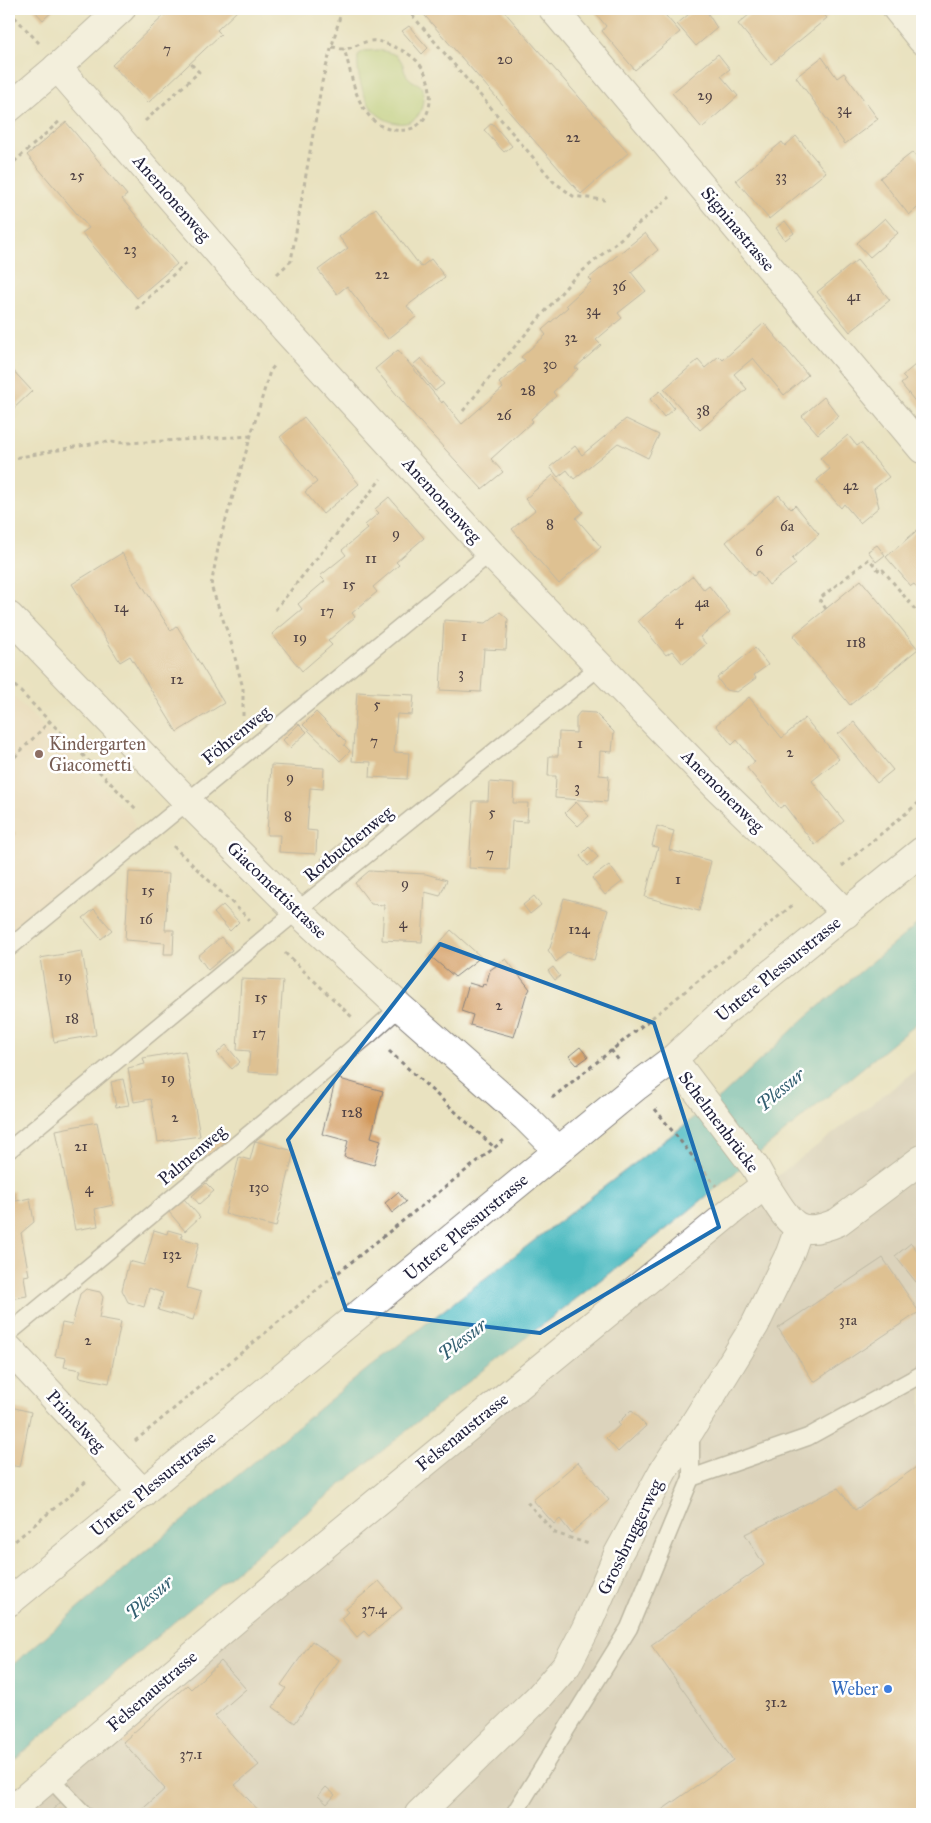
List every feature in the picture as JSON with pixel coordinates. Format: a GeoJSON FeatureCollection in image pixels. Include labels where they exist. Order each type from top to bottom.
{"type":"FeatureCollection","features":[{"type":"Feature","properties":{"kind":"street"},"geometry":{"type":"LineString","coordinates":[[9,108],[59,66],[121,9]]}},
{"type":"Feature","properties":{"kind":"street","name":"Signinastrasse"},"geometry":{"type":"LineString","coordinates":[[553,9],[922,448]]}},
{"type":"Feature","properties":{"kind":"street"},"geometry":{"type":"LineString","coordinates":[[897,9],[922,40]]}},
{"type":"Feature","properties":{"kind":"street","name":"Anemonenweg"},"geometry":{"type":"LineString","coordinates":[[59,66],[122,142],[298,342],[490,553],[717,787],[846,914]]}},
{"type":"Feature","properties":{"kind":"street","name":"Giacomettistrasse"},"geometry":{"type":"LineString","coordinates":[[9,616],[187,801],[297,911],[400,1007],[526,1118],[558,1150]]}},
{"type":"Feature","properties":{"kind":"street","name":"Untere Plessurstrasse"},"geometry":{"type":"LineString","coordinates":[[9,1602],[636,1086],[673,1059],[720,1016],[922,851]]}},
{"type":"Feature","properties":{"kind":"street","name":"Schelmenbrücke"},"geometry":{"type":"LineString","coordinates":[[673,1059],[760,1176]]}},
{"type":"Feature","properties":{"kind":"street"},"geometry":{"type":"LineString","coordinates":[[760,1176],[788,1220],[799,1228],[808,1230],[824,1229],[838,1222],[922,1160]]}},
{"type":"Feature","properties":{"kind":"street","name":"Felsenaustrasse"},"geometry":{"type":"LineString","coordinates":[[9,1812],[281,1581],[734,1208],[760,1176]]}},
{"type":"Feature","properties":{"kind":"street","name":"Grossbruggerweg"},"geometry":{"type":"LineString","coordinates":[[419,1814],[539,1698],[567,1665],[586,1628],[618,1554],[662,1471],[691,1429],[754,1325],[790,1254],[799,1228]]}},
{"type":"Feature","properties":{"kind":"street","name":"Primelweg"},"geometry":{"type":"LineString","coordinates":[[9,1349],[143,1493]]}},
{"type":"Feature","properties":{"kind":"lane","name":"Föhrenweg"},"geometry":{"type":"LineString","coordinates":[[9,948],[490,553]]}},
{"type":"Feature","properties":{"kind":"lane","name":"Rotbuchenweg"},"geometry":{"type":"LineString","coordinates":[[9,1150],[297,911],[599,667]]}},
{"type":"Feature","properties":{"kind":"lane","name":"Palmenweg"},"geometry":{"type":"LineString","coordinates":[[9,1333],[363,1041],[400,1007]]}},
{"type":"Feature","properties":{"kind":"lane"},"geometry":{"type":"LineString","coordinates":[[691,1478],[808,1437],[922,1374]]}},
{"type":"Feature","properties":{"kind":"lane"},"geometry":{"type":"LineString","coordinates":[[518,1812],[629,1628],[691,1478],[691,1429]]}},
{"type":"Feature","properties":{"kind":"lane"},"geometry":{"type":"LineString","coordinates":[[50,1778],[84,1814]]}},
{"type":"Feature","properties":{"kind":"path"},"geometry":{"type":"LineString","coordinates":[[256,294],[291,261],[322,82],[342,9]]}},
{"type":"Feature","properties":{"kind":"path"},"geometry":{"type":"LineString","coordinates":[[407,9],[554,182],[573,196],[605,200]]}},
{"type":"Feature","properties":{"kind":"path"},"geometry":{"type":"LineString","coordinates":[[9,11],[59,66]]}},
{"type":"Feature","properties":{"kind":"path"},"geometry":{"type":"LineString","coordinates":[[332,47],[344,49],[363,41],[381,42],[406,52],[418,62],[426,74],[430,88],[430,102],[422,122],[414,128],[403,131],[389,130],[376,124],[366,113],[358,98],[344,49]]}},
{"type":"Feature","properties":{"kind":"path"},"geometry":{"type":"LineString","coordinates":[[122,142],[199,72],[190,63]]}},
{"type":"Feature","properties":{"kind":"path"},"geometry":{"type":"LineString","coordinates":[[9,156],[14,162],[84,98]]}},
{"type":"Feature","properties":{"kind":"path"},"geometry":{"type":"LineString","coordinates":[[463,412],[505,358],[573,279],[672,194]]}},
{"type":"Feature","properties":{"kind":"path"},"geometry":{"type":"LineString","coordinates":[[136,309],[210,241]]}},
{"type":"Feature","properties":{"kind":"path"},"geometry":{"type":"LineString","coordinates":[[244,755],[243,688],[230,639],[211,586],[219,543],[270,371],[298,342]]}},
{"type":"Feature","properties":{"kind":"path"},"geometry":{"type":"LineString","coordinates":[[9,459],[102,442],[128,443],[251,436]]}},
{"type":"Feature","properties":{"kind":"path"},"geometry":{"type":"LineString","coordinates":[[275,610],[401,455]]}},
{"type":"Feature","properties":{"kind":"path"},"geometry":{"type":"LineString","coordinates":[[826,609],[820,598],[869,559],[880,572],[883,570],[922,618]]}},
{"type":"Feature","properties":{"kind":"path"},"geometry":{"type":"LineString","coordinates":[[9,763],[50,721]]}},
{"type":"Feature","properties":{"kind":"path"},"geometry":{"type":"LineString","coordinates":[[552,1098],[922,800]]}},
{"type":"Feature","properties":{"kind":"path"},"geometry":{"type":"LineString","coordinates":[[205,876],[209,871]]}},
{"type":"Feature","properties":{"kind":"path"},"geometry":{"type":"LineString","coordinates":[[611,1050],[624,1068]]}},
{"type":"Feature","properties":{"kind":"path"},"geometry":{"type":"LineString","coordinates":[[653,1106],[716,1187]]}},
{"type":"Feature","properties":{"kind":"path"},"geometry":{"type":"LineString","coordinates":[[129,1446],[330,1279],[504,1140]]}},
{"type":"Feature","properties":{"kind":"path"},"geometry":{"type":"LineString","coordinates":[[9,1546],[95,1474]]}},
{"type":"Feature","properties":{"kind":"path"},"geometry":{"type":"LineString","coordinates":[[527,1502],[555,1533],[618,1554]]}},
{"type":"Feature","properties":{"kind":"highlighted area"},"geometry":{"type":"Polygon","coordinates":[[[440,944],[654,1023],[719,1227],[540,1333],[346,1310],[288,1140],[440,944]]]}},
{"type":"Feature","properties":{"kind":"shaded area","name":"Kindergarten Giacometti"},"geometry":{"type":"Polygon","coordinates":[[[9,692],[132,817],[135,825],[130,836],[9,940],[9,692]]]}},
{"type":"Feature","properties":{"kind":"shaded area"},"geometry":{"type":"Polygon","coordinates":[[[922,1066],[922,1814],[9,1814],[734,1209],[922,1066]]]}},
{"type":"Feature","properties":{"kind":"green space"},"geometry":{"type":"Polygon","coordinates":[[[364,51],[386,51],[399,58],[408,76],[423,89],[423,101],[419,114],[408,122],[401,123],[386,120],[369,105],[363,91],[359,76],[358,55],[364,51]]]}},
{"type":"Feature","properties":{"kind":"water","name":"Plessur"},"geometry":{"type":"Polygon","coordinates":[[[922,920],[922,1019],[669,1227],[432,1410],[174,1622],[9,1764],[9,1668],[126,1567],[371,1366],[721,1097],[805,1018],[922,920]]]}},
{"type":"Feature","properties":{"kind":"building"},"geometry":{"type":"Polygon","coordinates":[[[33,9],[55,9],[43,20],[33,9]]]}},
{"type":"Feature","properties":{"kind":"building"},"geometry":{"type":"Polygon","coordinates":[[[171,9],[239,9],[217,30],[221,34],[148,103],[112,65],[171,9]]]}},
{"type":"Feature","properties":{"kind":"building"},"geometry":{"type":"Polygon","coordinates":[[[419,9],[502,9],[628,153],[581,194],[419,9]]]}},
{"type":"Feature","properties":{"kind":"building"},"geometry":{"type":"Polygon","coordinates":[[[592,9],[660,9],[680,32],[635,70],[602,31],[606,26],[592,9]]]}},
{"type":"Feature","properties":{"kind":"building"},"geometry":{"type":"Polygon","coordinates":[[[695,9],[705,9],[717,28],[696,46],[677,24],[695,9]]]}},
{"type":"Feature","properties":{"kind":"building"},"geometry":{"type":"Polygon","coordinates":[[[756,9],[819,9],[827,18],[771,64],[738,24],[756,9]]]}},
{"type":"Feature","properties":{"kind":"building"},"geometry":{"type":"Polygon","coordinates":[[[409,26],[428,48],[422,54],[402,31],[409,26]]]}},
{"type":"Feature","properties":{"kind":"building"},"geometry":{"type":"Polygon","coordinates":[[[718,54],[730,69],[721,76],[738,96],[702,128],[672,93],[718,54]]]}},
{"type":"Feature","properties":{"kind":"building"},"geometry":{"type":"Polygon","coordinates":[[[822,57],[837,78],[844,73],[878,119],[845,144],[796,77],[822,57]]]}},
{"type":"Feature","properties":{"kind":"building"},"geometry":{"type":"Polygon","coordinates":[[[66,122],[127,195],[122,199],[177,264],[137,298],[82,233],[89,228],[27,155],[66,122]]]}},
{"type":"Feature","properties":{"kind":"building"},"geometry":{"type":"Polygon","coordinates":[[[492,123],[512,146],[504,152],[484,130],[492,123]]]}},
{"type":"Feature","properties":{"kind":"building"},"geometry":{"type":"Polygon","coordinates":[[[796,136],[826,172],[769,219],[736,180],[782,142],[785,146],[796,136]]]}},
{"type":"Feature","properties":{"kind":"building"},"geometry":{"type":"Polygon","coordinates":[[[913,152],[922,163],[922,204],[909,215],[880,178],[913,152]]]}},
{"type":"Feature","properties":{"kind":"building"},"geometry":{"type":"Polygon","coordinates":[[[376,208],[421,267],[431,259],[445,277],[407,306],[416,317],[388,339],[347,286],[337,294],[318,270],[348,248],[339,237],[376,208]]]}},
{"type":"Feature","properties":{"kind":"building"},"geometry":{"type":"Polygon","coordinates":[[[885,218],[898,233],[870,257],[857,243],[885,218]]]}},
{"type":"Feature","properties":{"kind":"building"},"geometry":{"type":"Polygon","coordinates":[[[785,221],[794,233],[785,240],[776,228],[785,221]]]}},
{"type":"Feature","properties":{"kind":"building"},"geometry":{"type":"Polygon","coordinates":[[[645,233],[658,250],[631,272],[646,291],[618,313],[622,318],[596,340],[601,345],[575,368],[578,369],[553,392],[556,396],[531,419],[533,421],[491,459],[503,472],[482,489],[420,422],[375,369],[398,350],[462,424],[503,388],[499,383],[525,360],[521,357],[546,335],[542,330],[568,307],[566,305],[592,281],[589,278],[645,233]]]}},
{"type":"Feature","properties":{"kind":"building"},"geometry":{"type":"Polygon","coordinates":[[[857,260],[890,300],[850,332],[817,292],[857,260]]]}},
{"type":"Feature","properties":{"kind":"building"},"geometry":{"type":"Polygon","coordinates":[[[764,323],[808,375],[784,395],[753,358],[734,374],[747,389],[700,430],[664,389],[698,360],[705,368],[719,356],[723,360],[764,323]]]}},
{"type":"Feature","properties":{"kind":"building"},"geometry":{"type":"Polygon","coordinates":[[[421,358],[444,384],[435,391],[413,365],[421,358]]]}},
{"type":"Feature","properties":{"kind":"building"},"geometry":{"type":"Polygon","coordinates":[[[915,365],[919,370],[922,367],[922,410],[901,384],[906,380],[902,376],[915,365]]]}},
{"type":"Feature","properties":{"kind":"building"},"geometry":{"type":"Polygon","coordinates":[[[9,366],[32,391],[9,413],[9,366]]]}},
{"type":"Feature","properties":{"kind":"building"},"geometry":{"type":"Polygon","coordinates":[[[660,391],[674,408],[664,417],[650,399],[660,391]]]}},
{"type":"Feature","properties":{"kind":"building"},"geometry":{"type":"Polygon","coordinates":[[[824,397],[839,416],[818,434],[802,416],[824,397]]]}},
{"type":"Feature","properties":{"kind":"building"},"geometry":{"type":"Polygon","coordinates":[[[304,417],[359,484],[323,514],[305,492],[317,482],[280,437],[304,417]]]}},
{"type":"Feature","properties":{"kind":"building"},"geometry":{"type":"Polygon","coordinates":[[[626,419],[659,435],[648,458],[618,443],[574,479],[567,470],[558,477],[550,467],[575,446],[582,455],[626,419]]]}},
{"type":"Feature","properties":{"kind":"building"},"geometry":{"type":"Polygon","coordinates":[[[848,435],[857,446],[861,443],[889,477],[874,489],[879,507],[860,523],[844,504],[841,508],[817,480],[830,469],[820,458],[848,435]]]}},
{"type":"Feature","properties":{"kind":"building"},"geometry":{"type":"Polygon","coordinates":[[[553,475],[583,512],[576,518],[601,547],[559,584],[512,529],[535,510],[525,499],[553,475]]]}},
{"type":"Feature","properties":{"kind":"building"},"geometry":{"type":"Polygon","coordinates":[[[779,495],[791,509],[795,505],[819,534],[792,559],[796,564],[769,585],[758,571],[754,576],[726,542],[779,495]]]}},
{"type":"Feature","properties":{"kind":"building"},"geometry":{"type":"Polygon","coordinates":[[[389,497],[424,538],[396,562],[399,565],[373,587],[377,592],[352,613],[355,617],[328,641],[332,645],[302,671],[272,634],[302,609],[298,604],[325,581],[320,576],[346,555],[342,550],[368,528],[365,525],[379,513],[375,509],[389,497]]]}},
{"type":"Feature","properties":{"kind":"building"},"geometry":{"type":"Polygon","coordinates":[[[922,526],[922,594],[914,584],[911,586],[886,557],[922,526]]]}},
{"type":"Feature","properties":{"kind":"building"},"geometry":{"type":"Polygon","coordinates":[[[877,545],[885,555],[876,562],[868,551],[877,545]]]}},
{"type":"Feature","properties":{"kind":"building"},"geometry":{"type":"Polygon","coordinates":[[[122,553],[171,631],[177,626],[224,703],[177,732],[130,656],[120,662],[72,584],[122,553]]]}},
{"type":"Feature","properties":{"kind":"building"},"geometry":{"type":"Polygon","coordinates":[[[693,576],[704,590],[709,586],[730,612],[700,637],[706,644],[683,664],[672,651],[666,655],[638,621],[693,576]]]}},
{"type":"Feature","properties":{"kind":"building"},"geometry":{"type":"Polygon","coordinates":[[[861,580],[918,649],[850,705],[793,636],[861,580]]]}},
{"type":"Feature","properties":{"kind":"building"},"geometry":{"type":"Polygon","coordinates":[[[500,612],[508,619],[506,650],[484,649],[481,692],[440,690],[444,620],[486,623],[500,612]]]}},
{"type":"Feature","properties":{"kind":"building"},"geometry":{"type":"Polygon","coordinates":[[[755,648],[768,665],[754,675],[756,678],[737,692],[726,690],[717,678],[755,648]]]}},
{"type":"Feature","properties":{"kind":"building"},"geometry":{"type":"Polygon","coordinates":[[[357,692],[414,695],[412,715],[397,714],[394,752],[409,753],[407,779],[370,777],[371,762],[352,761],[357,692]]]}},
{"type":"Feature","properties":{"kind":"building"},"geometry":{"type":"Polygon","coordinates":[[[749,697],[782,738],[805,718],[839,759],[812,781],[844,821],[815,845],[784,805],[780,808],[747,768],[755,762],[737,740],[732,745],[716,725],[749,697]]]}},
{"type":"Feature","properties":{"kind":"building"},"geometry":{"type":"Polygon","coordinates":[[[316,712],[346,742],[344,745],[350,751],[340,761],[303,725],[316,712]]]}},
{"type":"Feature","properties":{"kind":"building"},"geometry":{"type":"Polygon","coordinates":[[[580,712],[595,713],[614,732],[612,752],[600,751],[599,775],[609,776],[607,802],[555,798],[556,776],[548,776],[549,756],[558,756],[559,732],[576,733],[576,717],[580,712]]]}},
{"type":"Feature","properties":{"kind":"building"},"geometry":{"type":"Polygon","coordinates":[[[854,722],[893,770],[877,783],[838,734],[854,722]]]}},
{"type":"Feature","properties":{"kind":"building"},"geometry":{"type":"Polygon","coordinates":[[[299,724],[307,732],[290,748],[283,740],[299,724]]]}},
{"type":"Feature","properties":{"kind":"building"},"geometry":{"type":"Polygon","coordinates":[[[271,765],[324,768],[323,789],[310,788],[307,830],[317,831],[316,854],[279,852],[280,835],[267,835],[271,765]]]}},
{"type":"Feature","properties":{"kind":"building"},"geometry":{"type":"Polygon","coordinates":[[[489,782],[514,784],[513,803],[528,803],[527,822],[512,821],[509,870],[469,868],[473,801],[488,801],[489,782]]]}},
{"type":"Feature","properties":{"kind":"building"},"geometry":{"type":"Polygon","coordinates":[[[576,802],[589,816],[578,826],[565,813],[576,802]]]}},
{"type":"Feature","properties":{"kind":"building"},"geometry":{"type":"Polygon","coordinates":[[[9,826],[16,834],[9,841],[9,826]]]}},
{"type":"Feature","properties":{"kind":"building"},"geometry":{"type":"Polygon","coordinates":[[[657,826],[674,831],[669,850],[711,861],[699,911],[645,897],[658,847],[652,846],[657,826]]]}},
{"type":"Feature","properties":{"kind":"building"},"geometry":{"type":"Polygon","coordinates":[[[343,841],[352,852],[331,870],[321,859],[343,841]]]}},
{"type":"Feature","properties":{"kind":"building"},"geometry":{"type":"Polygon","coordinates":[[[589,847],[598,857],[588,866],[580,856],[589,847]]]}},
{"type":"Feature","properties":{"kind":"building"},"geometry":{"type":"Polygon","coordinates":[[[609,865],[622,882],[605,895],[592,878],[609,865]]]}},
{"type":"Feature","properties":{"kind":"building"},"geometry":{"type":"Polygon","coordinates":[[[369,871],[426,874],[447,880],[440,896],[425,892],[422,942],[382,940],[384,905],[371,904],[355,883],[369,871]]]}},
{"type":"Feature","properties":{"kind":"building"},"geometry":{"type":"Polygon","coordinates":[[[129,872],[169,874],[165,930],[174,930],[173,954],[164,954],[165,943],[125,940],[129,872]]]}},
{"type":"Feature","properties":{"kind":"building"},"geometry":{"type":"Polygon","coordinates":[[[534,896],[541,905],[530,914],[523,905],[534,896]]]}},
{"type":"Feature","properties":{"kind":"building"},"geometry":{"type":"Polygon","coordinates":[[[564,898],[608,910],[594,960],[567,952],[556,962],[548,950],[564,898]]]}},
{"type":"Feature","properties":{"kind":"building"},"geometry":{"type":"Polygon","coordinates":[[[223,905],[239,922],[230,931],[214,913],[223,905]]]}},
{"type":"Feature","properties":{"kind":"building"},"geometry":{"type":"Polygon","coordinates":[[[94,909],[112,930],[101,939],[83,918],[94,909]]]}},
{"type":"Feature","properties":{"kind":"building"},"geometry":{"type":"Polygon","coordinates":[[[451,930],[481,957],[455,977],[429,955],[451,930]]]}},
{"type":"Feature","properties":{"kind":"building"},"geometry":{"type":"Polygon","coordinates":[[[221,937],[232,950],[208,970],[198,956],[221,937]]]}},
{"type":"Feature","properties":{"kind":"building"},"geometry":{"type":"Polygon","coordinates":[[[82,951],[96,1035],[54,1042],[40,958],[82,951]]]}},
{"type":"Feature","properties":{"kind":"building"},"geometry":{"type":"Polygon","coordinates":[[[506,959],[530,989],[526,996],[514,1037],[470,1025],[473,1015],[461,1011],[469,983],[482,987],[483,984],[486,985],[490,970],[506,959]]]}},
{"type":"Feature","properties":{"kind":"building"},"geometry":{"type":"Polygon","coordinates":[[[553,967],[560,976],[555,980],[548,971],[553,967]]]}},
{"type":"Feature","properties":{"kind":"building"},"geometry":{"type":"Polygon","coordinates":[[[241,979],[283,981],[276,1074],[248,1072],[250,1051],[237,1050],[241,979]]]}},
{"type":"Feature","properties":{"kind":"building"},"geometry":{"type":"Polygon","coordinates":[[[226,1045],[240,1062],[232,1069],[217,1053],[226,1045]]]}},
{"type":"Feature","properties":{"kind":"building"},"geometry":{"type":"Polygon","coordinates":[[[580,1047],[588,1057],[577,1065],[569,1056],[580,1047]]]}},
{"type":"Feature","properties":{"kind":"building"},"geometry":{"type":"Polygon","coordinates":[[[185,1051],[200,1136],[158,1142],[151,1099],[134,1102],[128,1068],[145,1064],[143,1058],[185,1051]]]}},
{"type":"Feature","properties":{"kind":"building"},"geometry":{"type":"Polygon","coordinates":[[[336,1078],[383,1091],[371,1137],[381,1140],[374,1165],[344,1157],[348,1141],[322,1134],[336,1078]]]}},
{"type":"Feature","properties":{"kind":"building"},"geometry":{"type":"Polygon","coordinates":[[[123,1079],[129,1105],[116,1107],[111,1082],[123,1079]]]}},
{"type":"Feature","properties":{"kind":"building"},"geometry":{"type":"Polygon","coordinates":[[[97,1122],[113,1205],[95,1209],[98,1226],[75,1230],[56,1130],[97,1122]]]}},
{"type":"Feature","properties":{"kind":"building"},"geometry":{"type":"Polygon","coordinates":[[[220,1130],[230,1142],[208,1158],[199,1147],[220,1130]]]}},
{"type":"Feature","properties":{"kind":"building"},"geometry":{"type":"Polygon","coordinates":[[[255,1141],[294,1151],[276,1227],[225,1214],[239,1157],[250,1160],[255,1141]]]}},
{"type":"Feature","properties":{"kind":"building"},"geometry":{"type":"Polygon","coordinates":[[[206,1183],[214,1191],[199,1204],[192,1196],[206,1183]]]}},
{"type":"Feature","properties":{"kind":"building"},"geometry":{"type":"Polygon","coordinates":[[[14,1191],[16,1201],[30,1198],[34,1222],[21,1233],[29,1275],[24,1276],[27,1296],[9,1299],[9,1192],[14,1191]]]}},
{"type":"Feature","properties":{"kind":"building"},"geometry":{"type":"Polygon","coordinates":[[[398,1192],[406,1202],[392,1213],[385,1203],[398,1192]]]}},
{"type":"Feature","properties":{"kind":"building"},"geometry":{"type":"Polygon","coordinates":[[[184,1199],[200,1217],[185,1231],[169,1212],[184,1199]]]}},
{"type":"Feature","properties":{"kind":"building"},"geometry":{"type":"Polygon","coordinates":[[[154,1230],[167,1234],[168,1230],[182,1234],[181,1238],[199,1243],[187,1288],[201,1292],[193,1320],[158,1310],[163,1293],[149,1288],[144,1307],[128,1302],[122,1290],[129,1261],[144,1265],[154,1230]]]}},
{"type":"Feature","properties":{"kind":"building"},"geometry":{"type":"Polygon","coordinates":[[[911,1243],[922,1257],[922,1277],[916,1282],[895,1256],[911,1243]]]}},
{"type":"Feature","properties":{"kind":"building"},"geometry":{"type":"Polygon","coordinates":[[[883,1258],[919,1312],[814,1382],[778,1328],[883,1258]]]}},
{"type":"Feature","properties":{"kind":"building"},"geometry":{"type":"Polygon","coordinates":[[[86,1289],[100,1292],[103,1297],[99,1318],[121,1322],[109,1383],[79,1377],[81,1370],[64,1367],[66,1358],[55,1356],[62,1323],[72,1325],[80,1294],[86,1289]]]}},
{"type":"Feature","properties":{"kind":"building"},"geometry":{"type":"Polygon","coordinates":[[[9,1401],[12,1402],[11,1407],[31,1412],[20,1467],[9,1465],[9,1401]]]}},
{"type":"Feature","properties":{"kind":"building"},"geometry":{"type":"Polygon","coordinates":[[[631,1410],[646,1426],[618,1452],[606,1438],[620,1425],[618,1423],[631,1410]]]}},
{"type":"Feature","properties":{"kind":"building"},"geometry":{"type":"Polygon","coordinates":[[[578,1462],[609,1500],[571,1533],[560,1519],[554,1524],[533,1500],[578,1462]]]}},
{"type":"Feature","properties":{"kind":"building"},"geometry":{"type":"Polygon","coordinates":[[[922,1463],[922,1814],[656,1814],[733,1760],[651,1645],[764,1565],[745,1534],[838,1488],[855,1510],[922,1463]]]}},
{"type":"Feature","properties":{"kind":"building"},"geometry":{"type":"Polygon","coordinates":[[[379,1581],[402,1608],[369,1636],[364,1631],[357,1637],[341,1618],[349,1612],[346,1609],[379,1581]]]}},
{"type":"Feature","properties":{"kind":"building"},"geometry":{"type":"Polygon","coordinates":[[[312,1641],[339,1660],[295,1723],[273,1707],[286,1688],[281,1685],[312,1641]]]}},
{"type":"Feature","properties":{"kind":"building"},"geometry":{"type":"Polygon","coordinates":[[[221,1661],[246,1689],[215,1716],[259,1765],[235,1785],[262,1814],[137,1814],[165,1789],[123,1742],[187,1685],[191,1689],[221,1661]]]}},
{"type":"Feature","properties":{"kind":"building"},"geometry":{"type":"Polygon","coordinates":[[[326,1787],[335,1795],[327,1804],[318,1796],[326,1787]]]}},
{"type":"Feature","properties":{"kind":"building"},"geometry":{"type":"Polygon","coordinates":[[[63,1800],[76,1814],[48,1814],[63,1800]]]}},
{"type":"Feature","properties":{"kind":"place","name":"Kindergarten Giacometti"},"geometry":{"type":"Point","coordinates":[39,754]}},
{"type":"Feature","properties":{"kind":"place","name":"Weber"},"geometry":{"type":"Point","coordinates":[888,1689]}}]}
